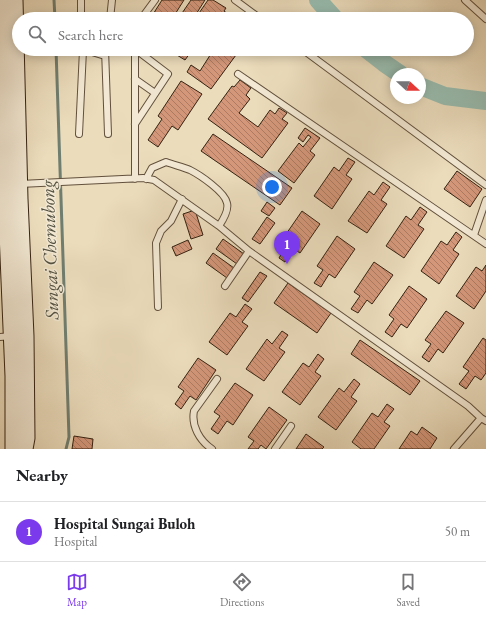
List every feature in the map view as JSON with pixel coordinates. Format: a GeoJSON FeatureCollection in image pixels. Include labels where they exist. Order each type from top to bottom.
{"type":"FeatureCollection","features":[{"type":"Feature","properties":{"kind":"main road"},"geometry":{"type":"LineString","coordinates":[[1,0],[20,184]]}},
{"type":"Feature","properties":{"kind":"main road"},"geometry":{"type":"LineString","coordinates":[[14,0],[14,12]]}},
{"type":"Feature","properties":{"kind":"main road"},"geometry":{"type":"LineString","coordinates":[[14,449],[14,376],[12,336],[20,184],[16,56]]}},
{"type":"Feature","properties":{"kind":"main road"},"geometry":{"type":"LineString","coordinates":[[12,336],[26,438],[24,449]]}},
{"type":"Feature","properties":{"kind":"lane"},"geometry":{"type":"LineString","coordinates":[[81,0],[81,12]]}},
{"type":"Feature","properties":{"kind":"lane"},"geometry":{"type":"LineString","coordinates":[[111,12],[112,0]]}},
{"type":"Feature","properties":{"kind":"lane"},"geometry":{"type":"LineString","coordinates":[[146,12],[155,0]]}},
{"type":"Feature","properties":{"kind":"lane"},"geometry":{"type":"LineString","coordinates":[[235,0],[251,12]]}},
{"type":"Feature","properties":{"kind":"lane"},"geometry":{"type":"LineString","coordinates":[[464,0],[486,19]]}},
{"type":"Feature","properties":{"kind":"lane"},"geometry":{"type":"LineString","coordinates":[[80,134],[83,56]]}},
{"type":"Feature","properties":{"kind":"lane"},"geometry":{"type":"LineString","coordinates":[[105,56],[108,134]]}},
{"type":"Feature","properties":{"kind":"lane"},"geometry":{"type":"LineString","coordinates":[[135,56],[135,179]]}},
{"type":"Feature","properties":{"kind":"lane"},"geometry":{"type":"LineString","coordinates":[[135,124],[168,74],[144,56]]}},
{"type":"Feature","properties":{"kind":"lane"},"geometry":{"type":"LineString","coordinates":[[311,56],[486,185]]}},
{"type":"Feature","properties":{"kind":"lane"},"geometry":{"type":"LineString","coordinates":[[238,74],[486,244]]}},
{"type":"Feature","properties":{"kind":"lane"},"geometry":{"type":"LineString","coordinates":[[135,79],[155,93]]}},
{"type":"Feature","properties":{"kind":"lane"},"geometry":{"type":"LineString","coordinates":[[146,179],[152,168],[166,162],[190,170],[224,196],[228,203],[219,226]]}},
{"type":"Feature","properties":{"kind":"lane"},"geometry":{"type":"LineString","coordinates":[[20,184],[93,180],[154,180],[219,226],[249,251],[468,406],[483,419],[454,449]]}},
{"type":"Feature","properties":{"kind":"lane"},"geometry":{"type":"LineString","coordinates":[[158,307],[156,243],[161,231],[171,221],[182,199]]}},
{"type":"Feature","properties":{"kind":"lane"},"geometry":{"type":"LineString","coordinates":[[474,235],[486,200]]}},
{"type":"Feature","properties":{"kind":"lane"},"geometry":{"type":"LineString","coordinates":[[225,286],[249,251]]}},
{"type":"Feature","properties":{"kind":"lane"},"geometry":{"type":"LineString","coordinates":[[212,449],[200,438],[196,430],[193,416],[194,411],[217,379]]}},
{"type":"Feature","properties":{"kind":"lane"},"geometry":{"type":"LineString","coordinates":[[275,449],[291,426]]}},
{"type":"Feature","properties":{"kind":"building"},"geometry":{"type":"Polygon","coordinates":[[[162,0],[184,0],[176,12],[154,12],[162,0]]]}},
{"type":"Feature","properties":{"kind":"building"},"geometry":{"type":"Polygon","coordinates":[[[191,0],[205,0],[197,12],[183,12],[191,0]]]}},
{"type":"Feature","properties":{"kind":"building"},"geometry":{"type":"Polygon","coordinates":[[[208,0],[213,0],[226,8],[224,11],[225,12],[200,12],[208,0]]]}},
{"type":"Feature","properties":{"kind":"building"},"geometry":{"type":"Polygon","coordinates":[[[178,56],[188,56],[185,60],[178,56]]]}},
{"type":"Feature","properties":{"kind":"building"},"geometry":{"type":"Polygon","coordinates":[[[210,56],[235,56],[211,89],[187,72],[191,65],[200,71],[210,56]]]}},
{"type":"Feature","properties":{"kind":"building"},"geometry":{"type":"Polygon","coordinates":[[[240,80],[251,88],[246,95],[250,99],[239,113],[258,127],[270,110],[275,114],[279,108],[287,113],[282,119],[288,123],[262,158],[208,119],[232,86],[234,87],[240,80]]]}},
{"type":"Feature","properties":{"kind":"building"},"geometry":{"type":"Polygon","coordinates":[[[181,81],[202,94],[178,130],[172,126],[158,147],[148,140],[162,119],[158,116],[181,81]]]}},
{"type":"Feature","properties":{"kind":"building"},"geometry":{"type":"Polygon","coordinates":[[[305,128],[320,138],[310,151],[315,155],[294,183],[278,171],[299,143],[303,147],[311,137],[308,135],[303,142],[298,138],[305,128]]]}},
{"type":"Feature","properties":{"kind":"building"},"geometry":{"type":"Polygon","coordinates":[[[213,134],[292,188],[280,205],[201,151],[213,134]]]}},
{"type":"Feature","properties":{"kind":"building"},"geometry":{"type":"Polygon","coordinates":[[[348,158],[355,162],[346,175],[352,179],[332,209],[314,196],[334,167],[339,171],[348,158]]]}},
{"type":"Feature","properties":{"kind":"building"},"geometry":{"type":"Polygon","coordinates":[[[457,171],[482,189],[470,207],[444,189],[457,171]]]}},
{"type":"Feature","properties":{"kind":"building"},"geometry":{"type":"Polygon","coordinates":[[[383,182],[390,187],[381,200],[387,204],[367,233],[348,221],[369,191],[374,195],[383,182]]]}},
{"type":"Feature","properties":{"kind":"building"},"geometry":{"type":"Polygon","coordinates":[[[267,202],[275,208],[269,216],[261,211],[267,202]]]}},
{"type":"Feature","properties":{"kind":"building"},"geometry":{"type":"Polygon","coordinates":[[[420,207],[427,212],[418,225],[424,229],[404,258],[386,246],[406,216],[411,220],[420,207]]]}},
{"type":"Feature","properties":{"kind":"building"},"geometry":{"type":"Polygon","coordinates":[[[195,210],[203,235],[191,239],[183,214],[195,210]]]}},
{"type":"Feature","properties":{"kind":"building"},"geometry":{"type":"Polygon","coordinates":[[[302,211],[320,224],[300,253],[294,249],[285,262],[279,258],[287,244],[282,240],[302,211]]]}},
{"type":"Feature","properties":{"kind":"building"},"geometry":{"type":"Polygon","coordinates":[[[267,217],[275,223],[260,244],[252,239],[267,217]]]}},
{"type":"Feature","properties":{"kind":"building"},"geometry":{"type":"Polygon","coordinates":[[[456,232],[462,237],[453,250],[459,254],[439,284],[421,271],[441,241],[447,245],[456,232]]]}},
{"type":"Feature","properties":{"kind":"building"},"geometry":{"type":"Polygon","coordinates":[[[337,236],[355,249],[335,278],[329,274],[321,287],[314,283],[323,270],[317,266],[337,236]]]}},
{"type":"Feature","properties":{"kind":"building"},"geometry":{"type":"Polygon","coordinates":[[[223,239],[244,254],[237,264],[216,249],[223,239]]]}},
{"type":"Feature","properties":{"kind":"building"},"geometry":{"type":"Polygon","coordinates":[[[188,240],[192,249],[176,256],[172,247],[188,240]]]}},
{"type":"Feature","properties":{"kind":"building"},"geometry":{"type":"Polygon","coordinates":[[[213,253],[234,268],[227,278],[206,263],[213,253]]]}},
{"type":"Feature","properties":{"kind":"building"},"geometry":{"type":"Polygon","coordinates":[[[374,262],[393,275],[372,304],[367,300],[358,313],[351,309],[360,296],[354,292],[374,262]]]}},
{"type":"Feature","properties":{"kind":"building"},"geometry":{"type":"Polygon","coordinates":[[[486,265],[486,291],[474,309],[456,296],[476,267],[482,271],[486,265]]]}},
{"type":"Feature","properties":{"kind":"building"},"geometry":{"type":"Polygon","coordinates":[[[260,272],[267,276],[248,302],[242,298],[260,272]]]}},
{"type":"Feature","properties":{"kind":"building"},"geometry":{"type":"Polygon","coordinates":[[[288,283],[331,313],[317,333],[274,303],[288,283]]]}},
{"type":"Feature","properties":{"kind":"building"},"geometry":{"type":"Polygon","coordinates":[[[409,286],[427,299],[407,328],[401,324],[392,337],[385,332],[394,319],[389,315],[409,286]]]}},
{"type":"Feature","properties":{"kind":"building"},"geometry":{"type":"Polygon","coordinates":[[[245,304],[252,309],[242,322],[248,326],[227,355],[209,342],[230,313],[236,317],[245,304]]]}},
{"type":"Feature","properties":{"kind":"building"},"geometry":{"type":"Polygon","coordinates":[[[446,311],[464,323],[443,353],[438,349],[429,362],[422,357],[431,344],[425,340],[446,311]]]}},
{"type":"Feature","properties":{"kind":"building"},"geometry":{"type":"Polygon","coordinates":[[[282,331],[288,335],[279,348],[285,352],[264,381],[246,369],[267,339],[272,344],[282,331]]]}},
{"type":"Feature","properties":{"kind":"building"},"geometry":{"type":"Polygon","coordinates":[[[483,338],[486,340],[486,373],[481,380],[475,376],[466,389],[459,384],[469,371],[463,367],[483,338]]]}},
{"type":"Feature","properties":{"kind":"building"},"geometry":{"type":"Polygon","coordinates":[[[360,340],[420,381],[410,395],[351,354],[360,340]]]}},
{"type":"Feature","properties":{"kind":"building"},"geometry":{"type":"Polygon","coordinates":[[[318,354],[324,359],[315,372],[321,376],[300,405],[282,392],[303,363],[309,367],[318,354]]]}},
{"type":"Feature","properties":{"kind":"building"},"geometry":{"type":"Polygon","coordinates":[[[198,358],[216,370],[196,400],[190,396],[181,409],[175,404],[184,391],[178,387],[198,358]]]}},
{"type":"Feature","properties":{"kind":"building"},"geometry":{"type":"Polygon","coordinates":[[[354,379],[360,384],[351,397],[357,401],[336,430],[318,417],[339,388],[344,392],[354,379]]]}},
{"type":"Feature","properties":{"kind":"building"},"geometry":{"type":"Polygon","coordinates":[[[235,383],[253,395],[233,425],[227,421],[218,434],[211,429],[220,416],[214,412],[235,383]]]}},
{"type":"Feature","properties":{"kind":"building"},"geometry":{"type":"Polygon","coordinates":[[[387,404],[394,409],[384,422],[390,426],[374,449],[361,449],[352,442],[372,413],[378,417],[387,404]]]}},
{"type":"Feature","properties":{"kind":"building"},"geometry":{"type":"Polygon","coordinates":[[[269,407],[287,420],[266,449],[261,445],[258,449],[248,449],[254,441],[248,437],[269,407]]]}},
{"type":"Feature","properties":{"kind":"building"},"geometry":{"type":"Polygon","coordinates":[[[422,427],[437,438],[430,449],[399,449],[411,431],[417,435],[422,427]]]}},
{"type":"Feature","properties":{"kind":"building"},"geometry":{"type":"Polygon","coordinates":[[[306,434],[324,447],[322,449],[296,449],[306,434]]]}},
{"type":"Feature","properties":{"kind":"building"},"geometry":{"type":"Polygon","coordinates":[[[74,436],[93,439],[92,449],[72,449],[74,436]]]}},
{"type":"Feature","properties":{"kind":"waterway","name":"Sungai Chemubong"},"geometry":{"type":"LineString","coordinates":[[54,0],[55,12]]}},
{"type":"Feature","properties":{"kind":"waterway"},"geometry":{"type":"LineString","coordinates":[[318,0],[329,12]]}},
{"type":"Feature","properties":{"kind":"waterway","name":"Sungai Chemubong"},"geometry":{"type":"LineString","coordinates":[[56,56],[69,437],[66,449]]}},
{"type":"Feature","properties":{"kind":"waterway"},"geometry":{"type":"LineString","coordinates":[[375,56],[391,68]]}},
{"type":"Feature","properties":{"kind":"waterway"},"geometry":{"type":"LineString","coordinates":[[426,88],[445,96],[486,101]]}},
{"type":"Feature","properties":{"kind":"place","name":"Hospital Sungai Buloh"},"geometry":{"type":"Point","coordinates":[287,264]}}]}
